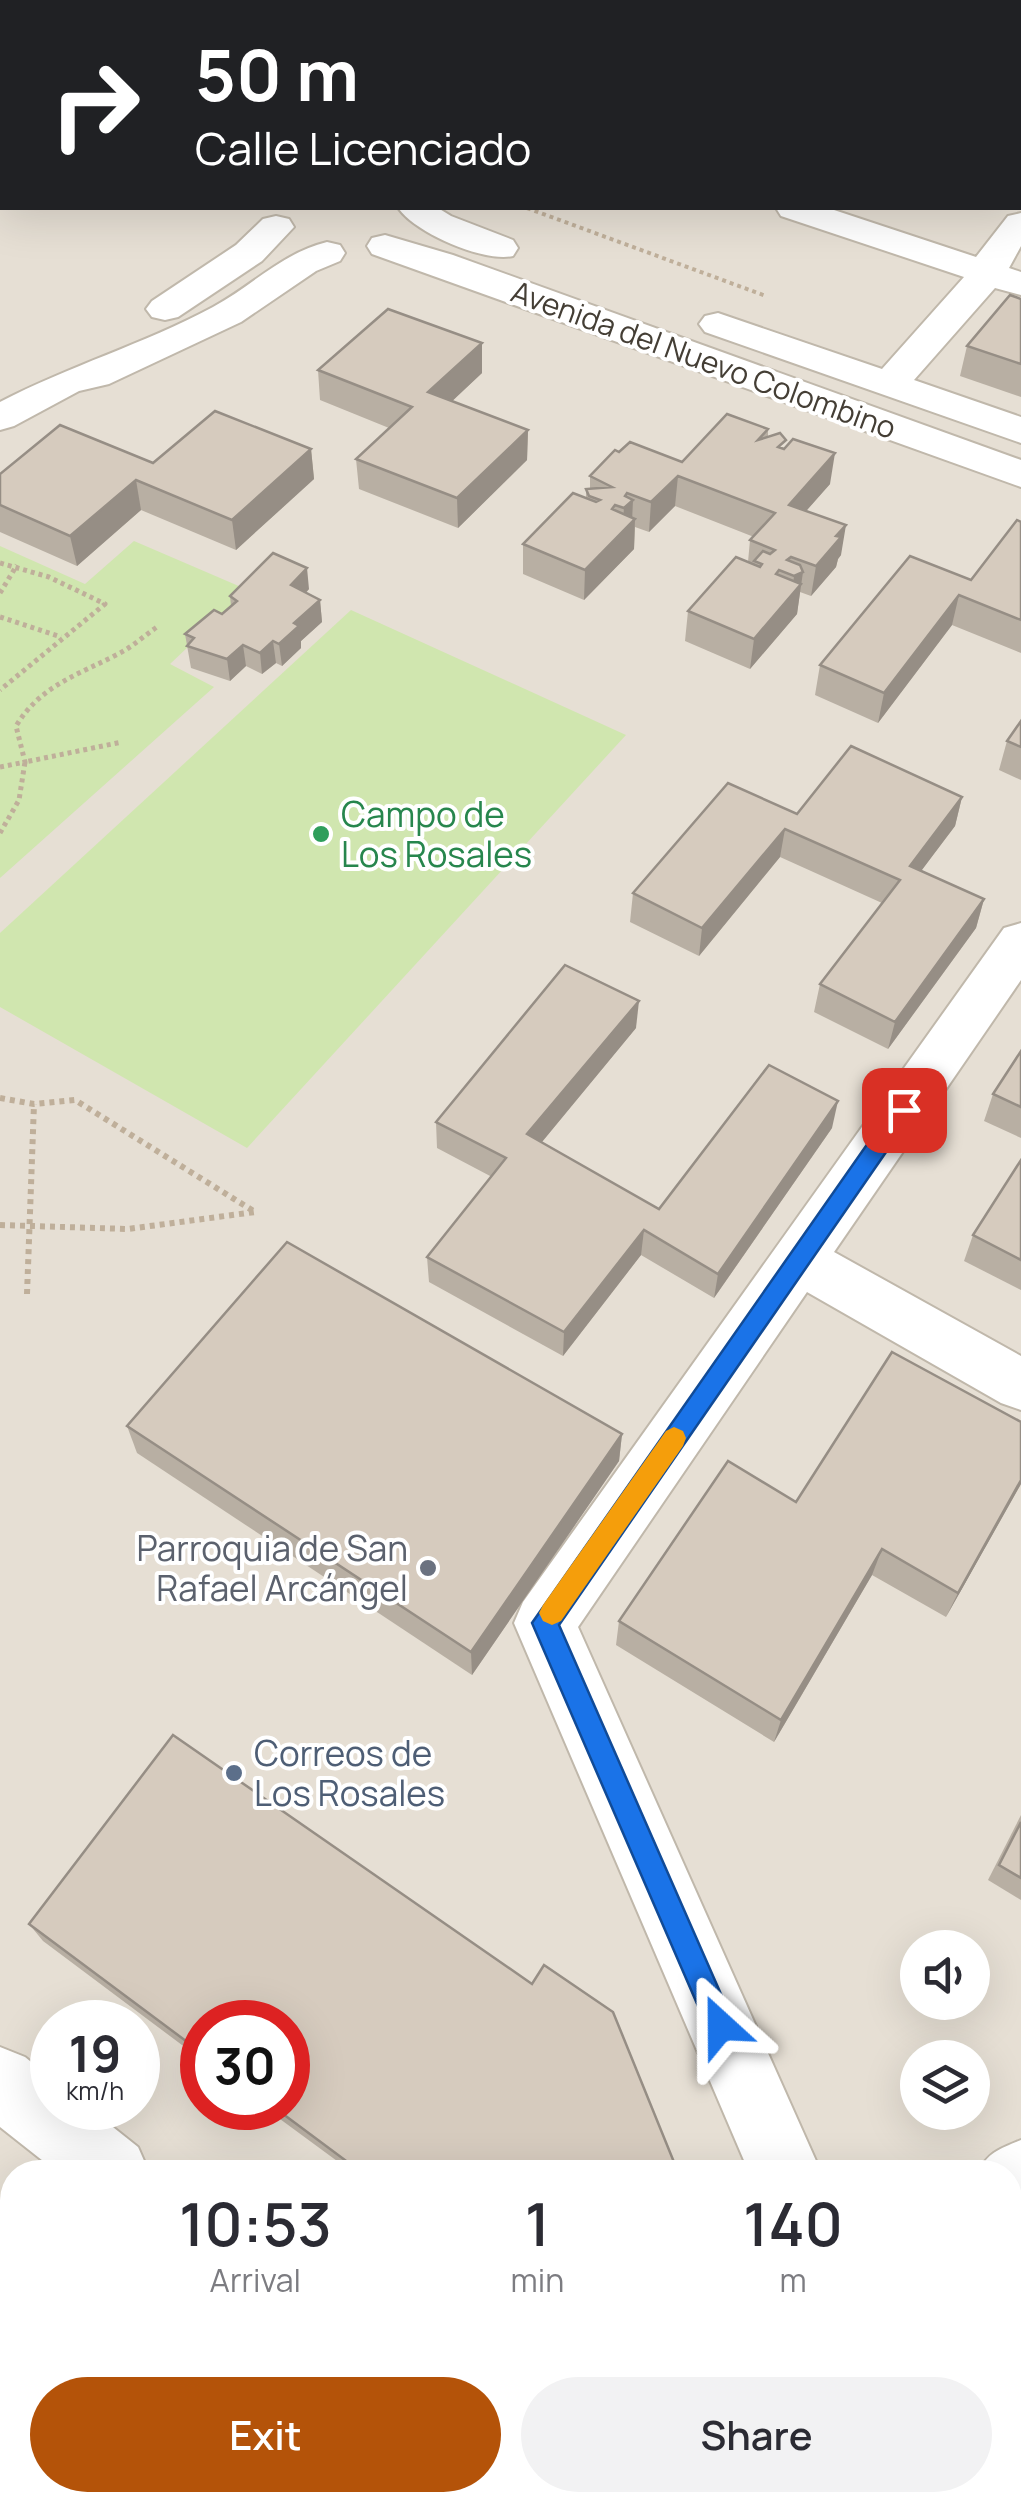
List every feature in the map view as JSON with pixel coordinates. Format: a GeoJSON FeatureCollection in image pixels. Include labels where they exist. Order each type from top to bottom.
{"type":"FeatureCollection","features":[{"type":"Feature","properties":{"kind":"street"},"geometry":{"type":"LineString","coordinates":[[67,382],[80,364],[190,313],[249,253],[276,217],[304,248],[357,253],[386,246],[412,230],[417,210]]}},
{"type":"Feature","properties":{"kind":"street","name":"Avenida del Nuevo Colombino"},"geometry":{"type":"LineString","coordinates":[[420,210],[438,224],[471,238],[598,282]]}},
{"type":"Feature","properties":{"kind":"street"},"geometry":{"type":"LineString","coordinates":[[807,210],[1004,278]]}},
{"type":"Feature","properties":{"kind":"street"},"geometry":{"type":"LineString","coordinates":[[1004,278],[998,250],[1021,224]]}},
{"type":"Feature","properties":{"kind":"street","name":"Avenida del Nuevo Colombino"},"geometry":{"type":"LineString","coordinates":[[386,246],[1021,474]]}},
{"type":"Feature","properties":{"kind":"street"},"geometry":{"type":"LineString","coordinates":[[190,313],[228,314],[303,263],[326,253]]}},
{"type":"Feature","properties":{"kind":"street"},"geometry":{"type":"LineString","coordinates":[[889,384],[1004,278]]}},
{"type":"Feature","properties":{"kind":"street"},"geometry":{"type":"LineString","coordinates":[[0,418],[67,382],[95,376],[146,354],[222,351],[208,343],[190,313]]}},
{"type":"Feature","properties":{"kind":"street","name":"Avenida del Nuevo Colombino"},"geometry":{"type":"LineString","coordinates":[[689,314],[1021,431]]}},
{"type":"Feature","properties":{"kind":"street"},"geometry":{"type":"LineString","coordinates":[[780,2160],[545,1623],[1017,955]]}},
{"type":"Feature","properties":{"kind":"street"},"geometry":{"type":"LineString","coordinates":[[799,1260],[1021,1385]]}},
{"type":"Feature","properties":{"kind":"street"},"geometry":{"type":"LineString","coordinates":[[0,2082],[80,2160]]}},
{"type":"Feature","properties":{"kind":"path"},"geometry":{"type":"LineString","coordinates":[[532,210],[766,296]]}},
{"type":"Feature","properties":{"kind":"path"},"geometry":{"type":"LineString","coordinates":[[0,563],[17,565],[104,604],[4,682],[0,690]]}},
{"type":"Feature","properties":{"kind":"path"},"geometry":{"type":"LineString","coordinates":[[0,594],[17,565]]}},
{"type":"Feature","properties":{"kind":"path"},"geometry":{"type":"LineString","coordinates":[[0,617],[61,637]]}},
{"type":"Feature","properties":{"kind":"path"},"geometry":{"type":"LineString","coordinates":[[0,834],[16,814],[25,777],[16,726],[34,701],[65,676],[113,656],[158,627]]}},
{"type":"Feature","properties":{"kind":"path"},"geometry":{"type":"LineString","coordinates":[[0,767],[122,742]]}},
{"type":"Feature","properties":{"kind":"path"},"geometry":{"type":"LineString","coordinates":[[0,1098],[34,1104],[75,1100],[254,1212],[186,1226],[126,1232],[0,1225]]}},
{"type":"Feature","properties":{"kind":"path"},"geometry":{"type":"LineString","coordinates":[[27,1294],[34,1104]]}},
{"type":"Feature","properties":{"kind":"shaded area"},"geometry":{"type":"Polygon","coordinates":[[[0,210],[1021,210],[1021,2160],[0,2160],[0,210]]]}},
{"type":"Feature","properties":{"kind":"green space"},"geometry":{"type":"Polygon","coordinates":[[[134,541],[248,590],[170,664],[214,687],[0,878],[0,546],[85,584],[134,541]]]}},
{"type":"Feature","properties":{"kind":"green space","name":"Campo de Los Rosales"},"geometry":{"type":"Polygon","coordinates":[[[351,610],[626,735],[247,1148],[0,1007],[0,933],[351,610]]]}},
{"type":"Feature","properties":{"kind":"building"},"geometry":{"type":"Polygon","coordinates":[[[1010,295],[1021,299],[1021,364],[967,346],[1010,295]]]}},
{"type":"Feature","properties":{"kind":"building"},"geometry":{"type":"Polygon","coordinates":[[[388,309],[482,343],[428,392],[528,430],[457,498],[356,459],[412,407],[318,370],[388,309]]]}},
{"type":"Feature","properties":{"kind":"building"},"geometry":{"type":"Polygon","coordinates":[[[215,411],[311,449],[232,520],[136,480],[70,536],[0,505],[0,474],[60,425],[153,463],[215,411]]]}},
{"type":"Feature","properties":{"kind":"building"},"geometry":{"type":"Polygon","coordinates":[[[727,414],[768,429],[758,440],[780,433],[786,440],[778,447],[784,449],[793,439],[835,453],[789,505],[846,525],[836,536],[841,537],[816,566],[791,557],[787,560],[800,565],[803,572],[794,576],[779,570],[776,574],[801,584],[754,639],[688,611],[736,557],[760,567],[762,564],[754,561],[763,551],[770,554],[775,550],[750,540],[775,513],[678,476],[651,502],[627,493],[625,496],[633,500],[624,508],[615,505],[612,509],[635,519],[585,570],[523,544],[573,493],[600,500],[589,496],[586,489],[612,487],[590,476],[615,450],[619,452],[630,442],[682,462],[727,414]]]}},
{"type":"Feature","properties":{"kind":"building"},"geometry":{"type":"Polygon","coordinates":[[[1017,520],[1021,522],[1021,620],[959,595],[884,693],[820,665],[910,556],[971,580],[1017,520]]]}},
{"type":"Feature","properties":{"kind":"building"},"geometry":{"type":"Polygon","coordinates":[[[273,553],[307,568],[291,585],[320,600],[294,623],[299,626],[279,644],[273,641],[260,653],[243,645],[227,659],[187,646],[194,638],[185,634],[214,610],[222,614],[237,601],[230,596],[273,553]]]}},
{"type":"Feature","properties":{"kind":"building"},"geometry":{"type":"Polygon","coordinates":[[[1021,721],[1021,747],[1007,741],[1021,721]]]}},
{"type":"Feature","properties":{"kind":"building"},"geometry":{"type":"Polygon","coordinates":[[[851,746],[962,797],[910,866],[984,899],[895,1022],[820,984],[900,880],[785,829],[702,928],[633,893],[728,783],[797,814],[851,746]]]}},
{"type":"Feature","properties":{"kind":"building"},"geometry":{"type":"Polygon","coordinates":[[[565,965],[639,1001],[527,1134],[659,1209],[769,1065],[838,1101],[718,1274],[644,1230],[564,1332],[427,1257],[506,1158],[436,1122],[565,965]]]}},
{"type":"Feature","properties":{"kind":"building"},"geometry":{"type":"Polygon","coordinates":[[[1021,1051],[1021,1107],[993,1094],[1021,1051]]]}},
{"type":"Feature","properties":{"kind":"building"},"geometry":{"type":"Polygon","coordinates":[[[1021,1160],[1021,1260],[973,1235],[1021,1160]]]}},
{"type":"Feature","properties":{"kind":"building","name":"Parroquia de San Rafael Arcángel"},"geometry":{"type":"Polygon","coordinates":[[[287,1242],[622,1434],[471,1652],[127,1426],[287,1242]]]}},
{"type":"Feature","properties":{"kind":"building"},"geometry":{"type":"Polygon","coordinates":[[[892,1352],[1021,1422],[1021,1480],[958,1593],[882,1549],[781,1720],[619,1621],[728,1461],[796,1502],[892,1352]]]}},
{"type":"Feature","properties":{"kind":"building"},"geometry":{"type":"Polygon","coordinates":[[[173,1735],[532,1984],[544,1965],[613,2012],[673,2160],[345,2160],[305,2130],[310,2130],[310,2000],[180,2000],[180,2037],[160,2022],[160,2000],[131,2000],[29,1924],[173,1735]]]}},
{"type":"Feature","properties":{"kind":"building"},"geometry":{"type":"Polygon","coordinates":[[[1021,1822],[1021,1878],[999,1865],[1021,1822]]]}},
{"type":"Feature","properties":{"kind":"slow traffic"},"geometry":{"type":"LineString","coordinates":[[552,1613],[674,1438]]}},
{"type":"Feature","properties":{"kind":"place","name":"Campo de Los Rosales"},"geometry":{"type":"Point","coordinates":[321,834]}},
{"type":"Feature","properties":{"kind":"place","name":"Parroquia de San Rafael Arcángel"},"geometry":{"type":"Point","coordinates":[428,1568]}},
{"type":"Feature","properties":{"kind":"place","name":"Correos de Los Rosales"},"geometry":{"type":"Point","coordinates":[234,1773]}},
{"type":"Feature","properties":{"kind":"route"},"geometry":{"type":"LineString","coordinates":[[721,2026],[545,1623],[904,1110]]}}]}
